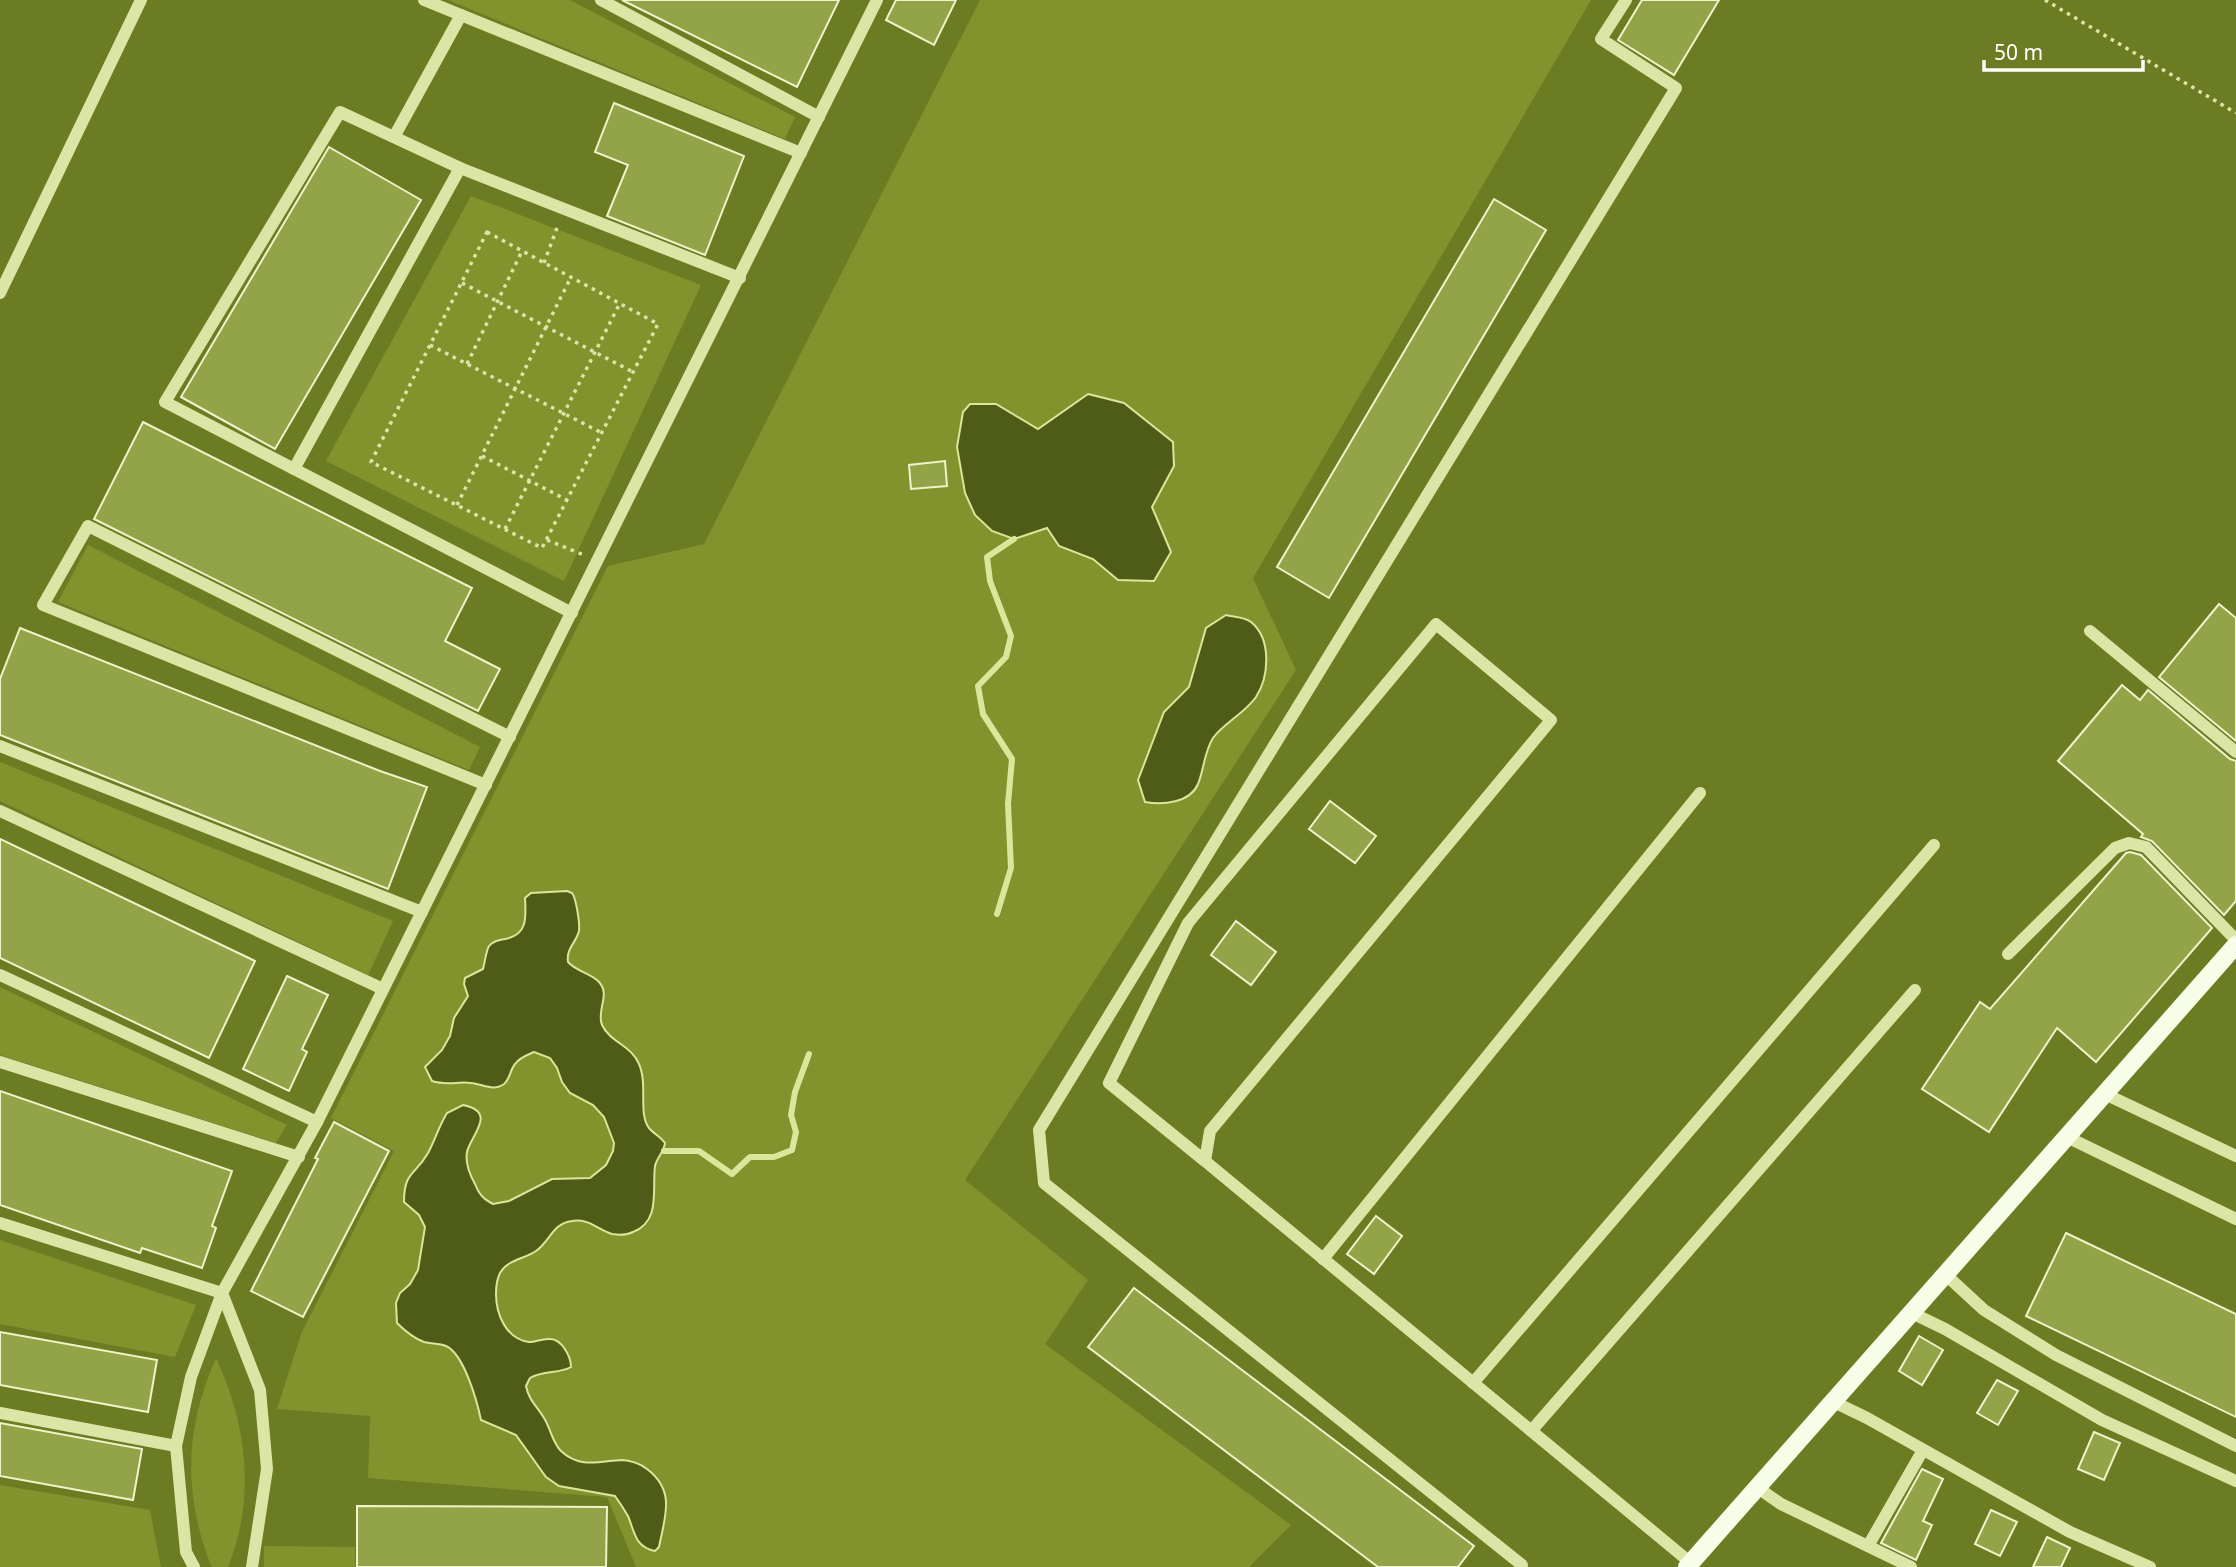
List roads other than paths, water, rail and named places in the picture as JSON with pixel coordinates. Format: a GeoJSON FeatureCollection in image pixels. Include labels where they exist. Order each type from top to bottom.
{"type":"FeatureCollection","features":[{"type":"Feature","properties":{"kind":"main road"},"geometry":{"type":"LineString","coordinates":[[1689,1565],[2236,945]]}},
{"type":"Feature","properties":{"kind":"street"},"geometry":{"type":"LineString","coordinates":[[0,293],[141,0]]}},
{"type":"Feature","properties":{"kind":"street"},"geometry":{"type":"LineString","coordinates":[[424,0],[802,153]]}},
{"type":"Feature","properties":{"kind":"street"},"geometry":{"type":"LineString","coordinates":[[601,0],[819,117]]}},
{"type":"Feature","properties":{"kind":"street"},"geometry":{"type":"LineString","coordinates":[[194,1567],[186,1552],[176,1446],[191,1377],[222,1293],[317,1122],[877,0]]}},
{"type":"Feature","properties":{"kind":"street"},"geometry":{"type":"LineString","coordinates":[[1520,1567],[1522,1565],[1044,1183],[1039,1130],[1676,88],[1601,39],[1626,0]]}},
{"type":"Feature","properties":{"kind":"street"},"geometry":{"type":"LineString","coordinates":[[394,138],[461,15]]}},
{"type":"Feature","properties":{"kind":"street"},"geometry":{"type":"LineString","coordinates":[[572,613],[164,402],[340,112],[460,168],[740,278]]}},
{"type":"Feature","properties":{"kind":"street"},"geometry":{"type":"LineString","coordinates":[[295,469],[460,168]]}},
{"type":"Feature","properties":{"kind":"street"},"geometry":{"type":"LineString","coordinates":[[486,785],[43,605],[88,526],[510,737]]}},
{"type":"Feature","properties":{"kind":"street"},"geometry":{"type":"LineString","coordinates":[[1205,1161],[1210,1131],[1551,720],[1436,624],[1188,923],[1109,1083],[1532,1430],[1689,1565]]}},
{"type":"Feature","properties":{"kind":"street"},"geometry":{"type":"LineString","coordinates":[[2090,632],[2236,752]]}},
{"type":"Feature","properties":{"kind":"street"},"geometry":{"type":"LineString","coordinates":[[0,746],[422,912]]}},
{"type":"Feature","properties":{"kind":"street"},"geometry":{"type":"LineString","coordinates":[[1322,1259],[1700,793]]}},
{"type":"Feature","properties":{"kind":"street"},"geometry":{"type":"LineString","coordinates":[[0,811],[383,989]]}},
{"type":"Feature","properties":{"kind":"street"},"geometry":{"type":"LineString","coordinates":[[2008,954],[2115,848],[2129,843],[2146,847],[2236,940]]}},
{"type":"Feature","properties":{"kind":"street"},"geometry":{"type":"LineString","coordinates":[[1473,1383],[1934,845]]}},
{"type":"Feature","properties":{"kind":"street"},"geometry":{"type":"LineString","coordinates":[[0,975],[317,1122]]}},
{"type":"Feature","properties":{"kind":"street"},"geometry":{"type":"LineString","coordinates":[[1532,1430],[1915,990]]}},
{"type":"Feature","properties":{"kind":"street"},"geometry":{"type":"LineString","coordinates":[[0,1062],[299,1157]]}},
{"type":"Feature","properties":{"kind":"street"},"geometry":{"type":"LineString","coordinates":[[2105,1094],[2236,1156]]}},
{"type":"Feature","properties":{"kind":"street"},"geometry":{"type":"LineString","coordinates":[[2067,1137],[2236,1219]]}},
{"type":"Feature","properties":{"kind":"street"},"geometry":{"type":"LineString","coordinates":[[0,1223],[222,1293]]}},
{"type":"Feature","properties":{"kind":"street"},"geometry":{"type":"LineString","coordinates":[[1946,1275],[1984,1310],[2056,1356],[2236,1446]]}},
{"type":"Feature","properties":{"kind":"street"},"geometry":{"type":"LineString","coordinates":[[222,1293],[260,1390],[267,1469],[252,1567]]}},
{"type":"Feature","properties":{"kind":"street"},"geometry":{"type":"LineString","coordinates":[[1912,1313],[1945,1329],[2102,1420],[2236,1481]]}},
{"type":"Feature","properties":{"kind":"street"},"geometry":{"type":"LineString","coordinates":[[1834,1402],[2070,1532],[2150,1567]]}},
{"type":"Feature","properties":{"kind":"street"},"geometry":{"type":"LineString","coordinates":[[0,1413],[176,1446]]}},
{"type":"Feature","properties":{"kind":"street"},"geometry":{"type":"LineString","coordinates":[[1868,1546],[1923,1450]]}},
{"type":"Feature","properties":{"kind":"street"},"geometry":{"type":"LineString","coordinates":[[1758,1488],[1781,1504],[1911,1567]]}},
{"type":"Feature","properties":{"kind":"waterway"},"geometry":{"type":"LineString","coordinates":[[997,914],[1011,868],[1008,804],[1012,759],[983,714],[978,686],[1006,657],[1011,636],[990,581],[987,557],[1014,539]]}},
{"type":"Feature","properties":{"kind":"waterway"},"geometry":{"type":"LineString","coordinates":[[664,1151],[699,1151],[732,1174],[750,1157],[774,1157],[792,1150],[796,1132],[791,1115],[795,1092],[809,1054]]}}]}
